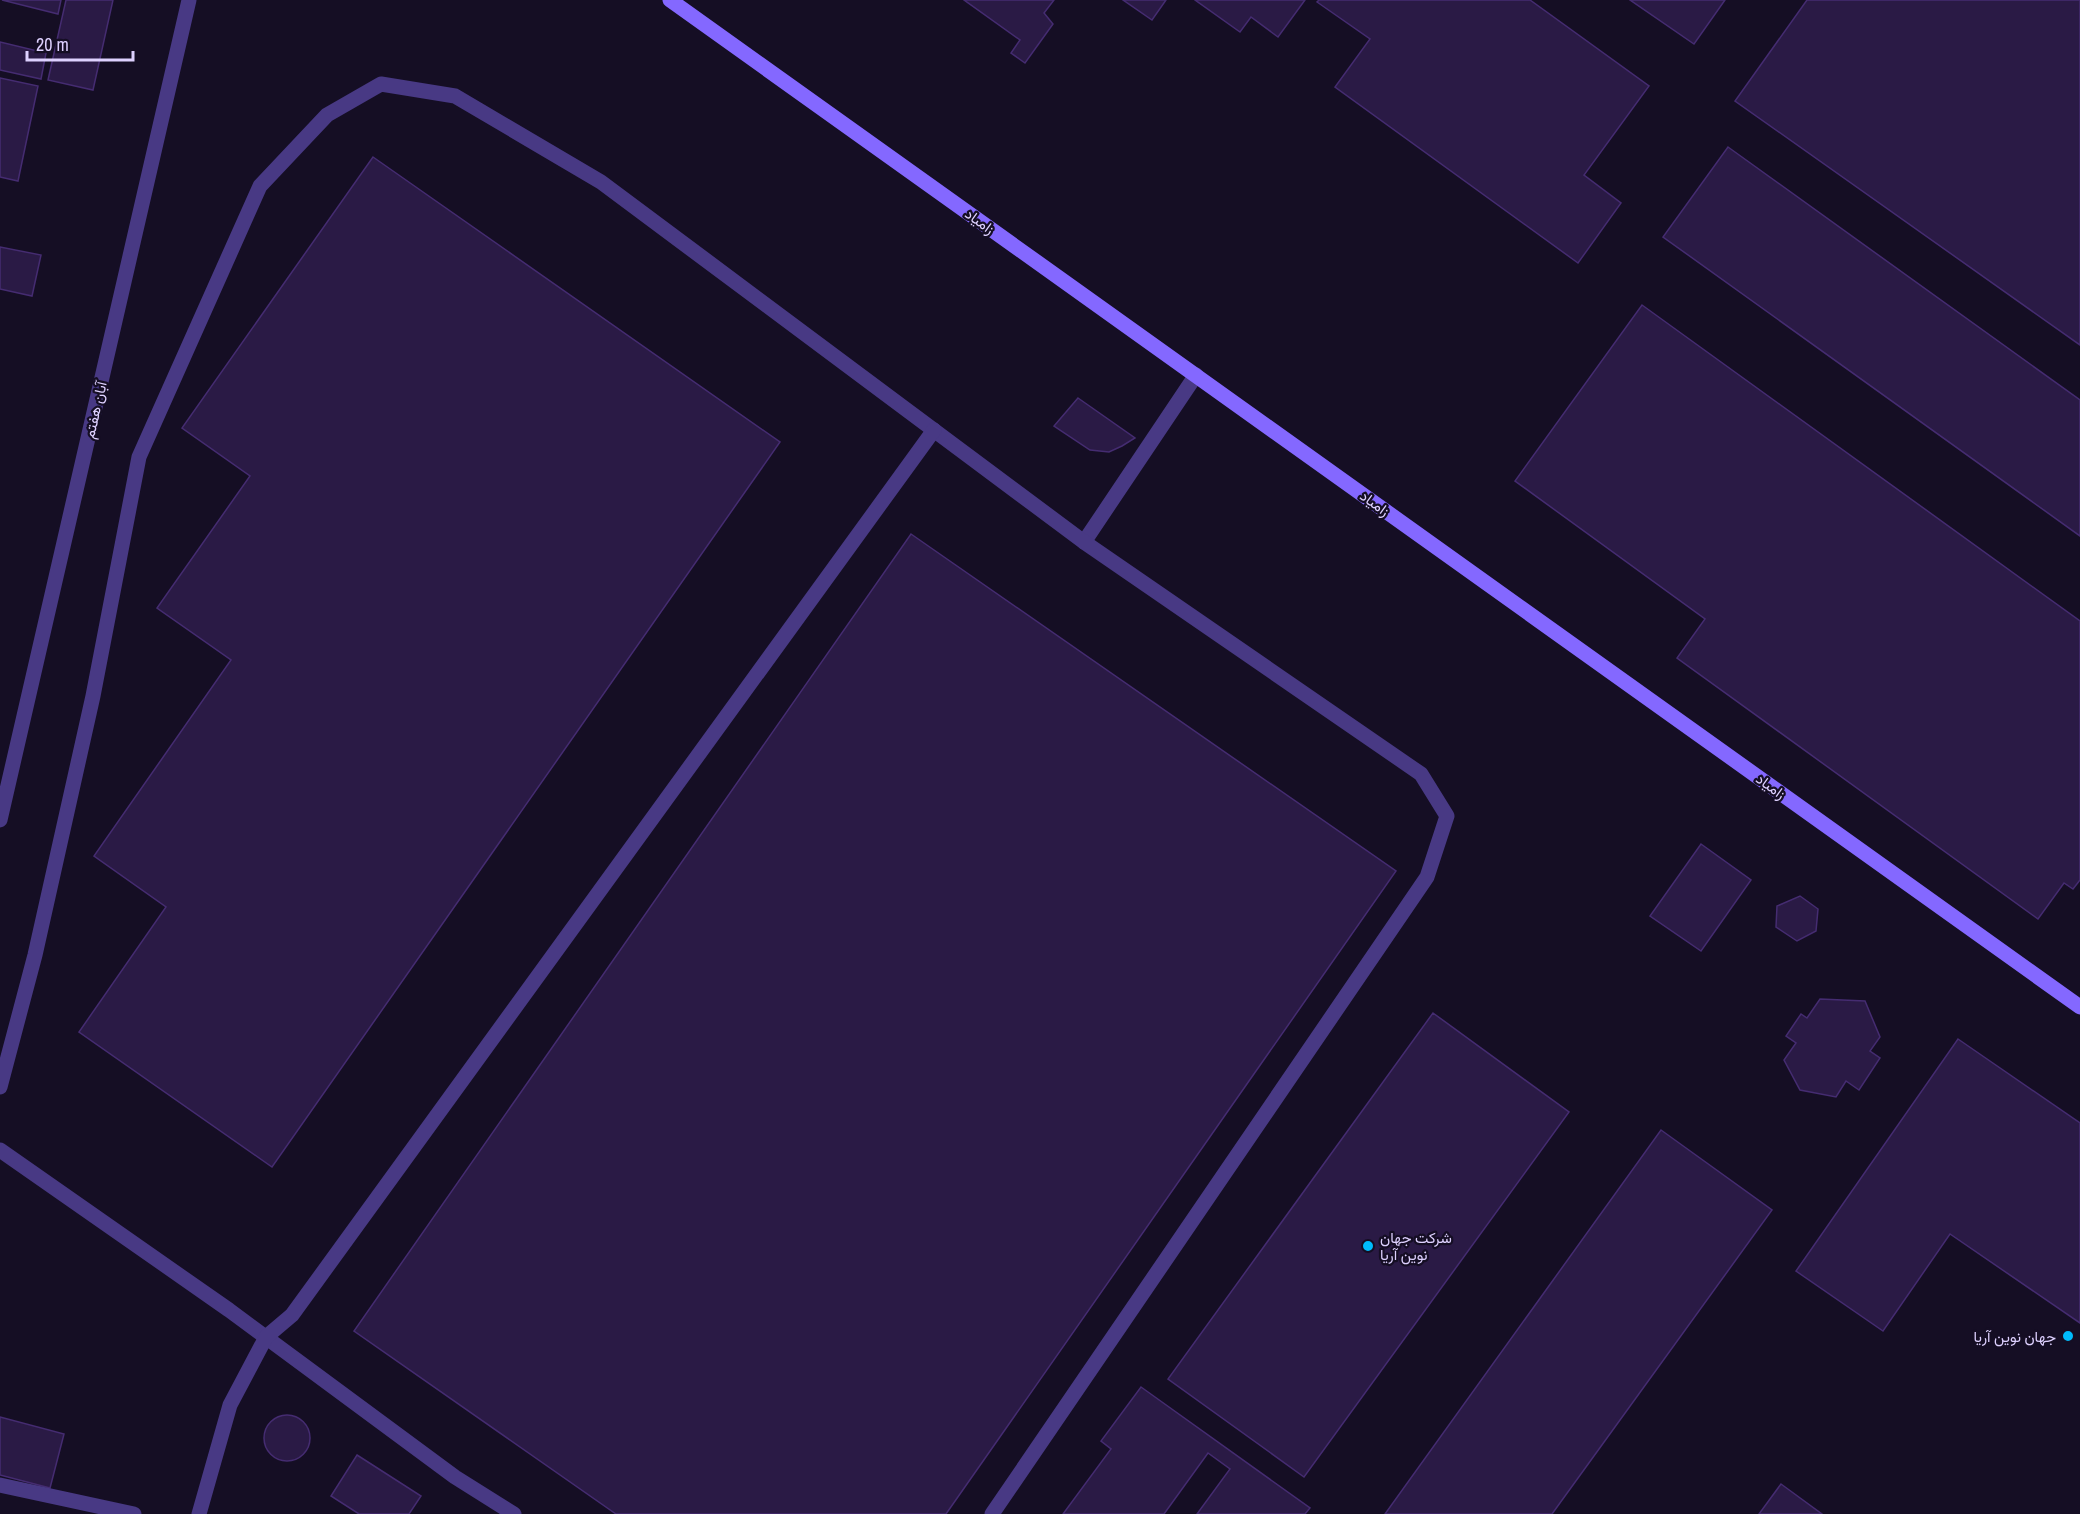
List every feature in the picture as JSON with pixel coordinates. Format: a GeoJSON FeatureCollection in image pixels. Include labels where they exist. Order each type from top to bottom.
{"type":"FeatureCollection","features":[{"type":"Feature","properties":{"kind":"street","name":"زامیاد"},"geometry":{"type":"LineString","coordinates":[[670,0],[2080,1007]]}},
{"type":"Feature","properties":{"kind":"lane","name":"آبان هفتم"},"geometry":{"type":"LineString","coordinates":[[0,820],[189,0]]}},
{"type":"Feature","properties":{"kind":"lane"},"geometry":{"type":"LineString","coordinates":[[0,1087],[35,955],[88,718],[139,456],[260,186],[327,115],[381,84],[455,96],[600,182],[1084,542],[1421,774],[1447,816],[1427,877],[992,1514]]}},
{"type":"Feature","properties":{"kind":"lane"},"geometry":{"type":"LineString","coordinates":[[1084,542],[1196,375]]}},
{"type":"Feature","properties":{"kind":"lane"},"geometry":{"type":"LineString","coordinates":[[199,1514],[230,1405],[266,1337],[292,1315],[934,430]]}},
{"type":"Feature","properties":{"kind":"lane"},"geometry":{"type":"LineString","coordinates":[[0,1150],[229,1310],[455,1477],[514,1514]]}},
{"type":"Feature","properties":{"kind":"lane"},"geometry":{"type":"LineString","coordinates":[[0,1485],[134,1514]]}},
{"type":"Feature","properties":{"kind":"building"},"geometry":{"type":"Polygon","coordinates":[[[2,0],[61,0],[58,14],[2,0]]]}},
{"type":"Feature","properties":{"kind":"building"},"geometry":{"type":"Polygon","coordinates":[[[66,0],[113,0],[93,90],[48,80],[66,0]]]}},
{"type":"Feature","properties":{"kind":"building"},"geometry":{"type":"Polygon","coordinates":[[[964,0],[1054,0],[1044,13],[1053,24],[1025,63],[1011,53],[1020,40],[964,0]]]}},
{"type":"Feature","properties":{"kind":"building"},"geometry":{"type":"Polygon","coordinates":[[[1123,0],[1166,0],[1152,20],[1123,0]]]}},
{"type":"Feature","properties":{"kind":"building"},"geometry":{"type":"Polygon","coordinates":[[[1195,0],[1305,0],[1278,37],[1251,17],[1240,32],[1195,0]]]}},
{"type":"Feature","properties":{"kind":"building"},"geometry":{"type":"Polygon","coordinates":[[[1319,0],[1530,0],[1649,86],[1584,175],[1621,203],[1578,263],[1335,87],[1370,39],[1317,2],[1319,0]]]}},
{"type":"Feature","properties":{"kind":"building"},"geometry":{"type":"Polygon","coordinates":[[[1630,0],[1725,0],[1694,44],[1630,0]]]}},
{"type":"Feature","properties":{"kind":"building"},"geometry":{"type":"Polygon","coordinates":[[[1807,0],[2080,0],[2080,345],[1735,101],[1807,0]]]}},
{"type":"Feature","properties":{"kind":"building"},"geometry":{"type":"Polygon","coordinates":[[[0,42],[46,53],[41,79],[0,70],[0,42]]]}},
{"type":"Feature","properties":{"kind":"building"},"geometry":{"type":"Polygon","coordinates":[[[0,78],[38,86],[18,181],[0,177],[0,78]]]}},
{"type":"Feature","properties":{"kind":"building"},"geometry":{"type":"Polygon","coordinates":[[[1728,147],[2080,400],[2080,536],[1663,237],[1728,147]]]}},
{"type":"Feature","properties":{"kind":"building"},"geometry":{"type":"Polygon","coordinates":[[[373,157],[780,442],[272,1167],[79,1032],[166,907],[94,856],[231,660],[157,608],[250,476],[182,428],[373,157]]]}},
{"type":"Feature","properties":{"kind":"building"},"geometry":{"type":"Polygon","coordinates":[[[0,247],[41,255],[32,296],[0,289],[0,247]]]}},
{"type":"Feature","properties":{"kind":"building"},"geometry":{"type":"Polygon","coordinates":[[[1642,305],[2080,621],[2080,880],[2073,889],[2064,883],[2038,919],[1677,658],[1705,619],[1515,481],[1642,305]]]}},
{"type":"Feature","properties":{"kind":"building"},"geometry":{"type":"Polygon","coordinates":[[[1078,398],[1135,438],[1109,452],[1090,450],[1054,426],[1078,398]]]}},
{"type":"Feature","properties":{"kind":"building"},"geometry":{"type":"Polygon","coordinates":[[[911,534],[1396,871],[946,1514],[616,1514],[354,1331],[911,534]]]}},
{"type":"Feature","properties":{"kind":"building"},"geometry":{"type":"Polygon","coordinates":[[[1701,844],[1751,880],[1701,951],[1650,916],[1701,844]]]}},
{"type":"Feature","properties":{"kind":"building"},"geometry":{"type":"Polygon","coordinates":[[[1800,896],[1818,909],[1816,931],[1797,941],[1776,927],[1777,906],[1800,896]]]}},
{"type":"Feature","properties":{"kind":"building"},"geometry":{"type":"Polygon","coordinates":[[[1820,999],[1865,1001],[1880,1037],[1870,1051],[1880,1058],[1859,1090],[1846,1081],[1836,1097],[1800,1090],[1784,1060],[1796,1043],[1786,1036],[1801,1014],[1807,1018],[1820,999]]]}},
{"type":"Feature","properties":{"kind":"building","name":"شرکت جهان نوین آریا"},"geometry":{"type":"Polygon","coordinates":[[[1433,1013],[1569,1112],[1304,1477],[1168,1379],[1433,1013]]]}},
{"type":"Feature","properties":{"kind":"building"},"geometry":{"type":"Polygon","coordinates":[[[1958,1039],[2080,1123],[2080,1323],[1950,1234],[1883,1331],[1796,1271],[1958,1039]]]}},
{"type":"Feature","properties":{"kind":"building"},"geometry":{"type":"Polygon","coordinates":[[[1661,1130],[1772,1210],[1552,1514],[1385,1514],[1661,1130]]]}},
{"type":"Feature","properties":{"kind":"building"},"geometry":{"type":"Polygon","coordinates":[[[1141,1387],[1310,1508],[1305,1514],[1197,1514],[1230,1469],[1208,1453],[1164,1514],[1063,1514],[1111,1449],[1101,1441],[1141,1387]]]}},
{"type":"Feature","properties":{"kind":"building"},"geometry":{"type":"Polygon","coordinates":[[[287,1415],[303,1422],[310,1438],[303,1454],[287,1461],[271,1454],[264,1438],[271,1422],[287,1415]]]}},
{"type":"Feature","properties":{"kind":"building"},"geometry":{"type":"Polygon","coordinates":[[[0,1417],[64,1434],[50,1488],[0,1475],[0,1417]]]}},
{"type":"Feature","properties":{"kind":"building"},"geometry":{"type":"Polygon","coordinates":[[[357,1455],[421,1496],[409,1514],[359,1514],[331,1496],[357,1455]]]}},
{"type":"Feature","properties":{"kind":"building"},"geometry":{"type":"Polygon","coordinates":[[[1781,1484],[1822,1514],[1759,1514],[1781,1484]]]}},
{"type":"Feature","properties":{"kind":"place","name":"شرکت جهان نوین آریا"},"geometry":{"type":"Point","coordinates":[1368,1246]}},
{"type":"Feature","properties":{"kind":"place","name":"جهان نوین آریا"},"geometry":{"type":"Point","coordinates":[2068,1336]}}]}
